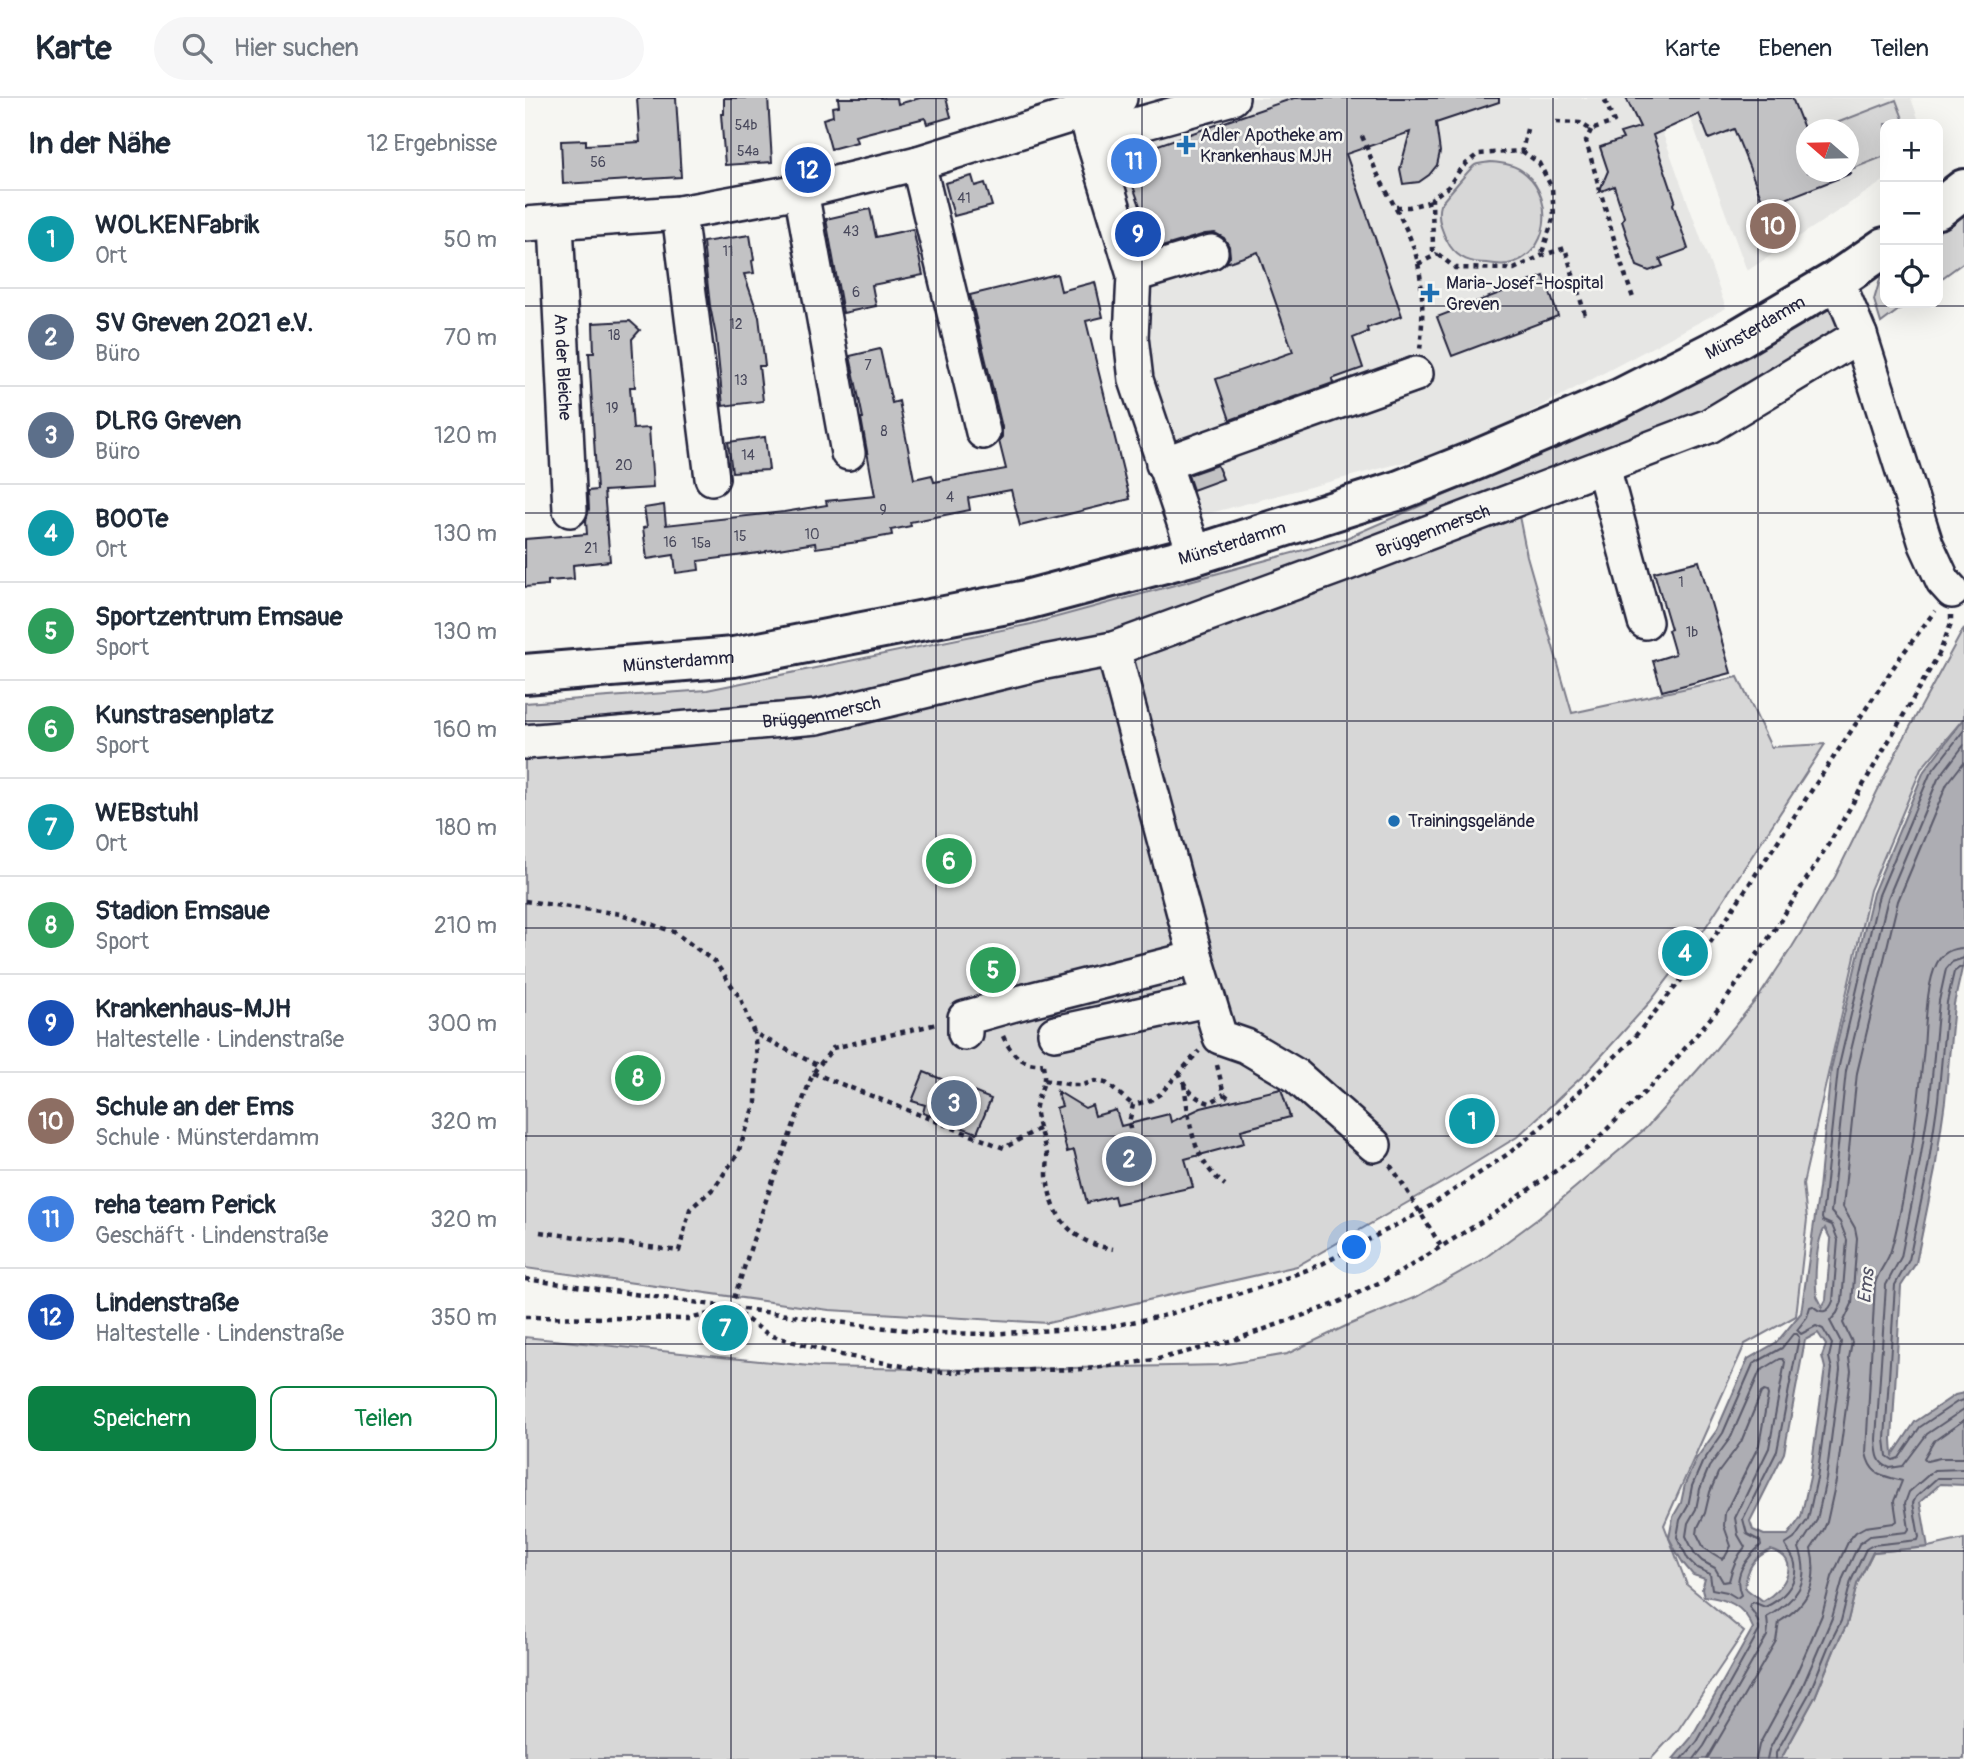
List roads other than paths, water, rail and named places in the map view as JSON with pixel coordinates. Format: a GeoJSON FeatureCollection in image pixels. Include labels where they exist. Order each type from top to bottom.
{"type":"FeatureCollection","features":[{"type":"Feature","properties":{"kind":"main road"},"geometry":{"type":"LineString","coordinates":[[1943,205],[1964,189]]}},
{"type":"Feature","properties":{"kind":"main road","name":"Münsterdamm"},"geometry":{"type":"LineString","coordinates":[[525,674],[734,657],[1021,601],[1195,555],[1400,490],[1619,399],[1739,338],[1837,280],[1880,250]]}},
{"type":"Feature","properties":{"kind":"street"},"geometry":{"type":"LineString","coordinates":[[1087,115],[1120,98]]}},
{"type":"Feature","properties":{"kind":"street"},"geometry":{"type":"LineString","coordinates":[[540,224],[679,213],[801,191],[918,163],[1087,115],[1232,98]]}},
{"type":"Feature","properties":{"kind":"street"},"geometry":{"type":"LineString","coordinates":[[1087,115],[1134,275],[1131,337],[1136,380],[1195,555]]}},
{"type":"Feature","properties":{"kind":"street"},"geometry":{"type":"LineString","coordinates":[[918,163],[983,432]]}},
{"type":"Feature","properties":{"kind":"street"},"geometry":{"type":"LineString","coordinates":[[801,191],[848,453]]}},
{"type":"Feature","properties":{"kind":"street"},"geometry":{"type":"LineString","coordinates":[[679,213],[712,478]]}},
{"type":"Feature","properties":{"kind":"street","name":"An der Bleiche"},"geometry":{"type":"LineString","coordinates":[[540,224],[570,510]]}},
{"type":"Feature","properties":{"kind":"street"},"geometry":{"type":"LineString","coordinates":[[1134,275],[1211,252]]}},
{"type":"Feature","properties":{"kind":"street"},"geometry":{"type":"LineString","coordinates":[[1837,280],[1860,335],[1926,544],[1943,581],[1952,591]]}},
{"type":"Feature","properties":{"kind":"street","name":"Brüggenmersch"},"geometry":{"type":"LineString","coordinates":[[525,742],[817,717],[1040,663],[1113,649],[1709,426],[1860,335]]}},
{"type":"Feature","properties":{"kind":"street"},"geometry":{"type":"LineString","coordinates":[[1163,464],[1416,374]]}},
{"type":"Feature","properties":{"kind":"street"},"geometry":{"type":"LineString","coordinates":[[1603,467],[1645,622]]}},
{"type":"Feature","properties":{"kind":"street"},"geometry":{"type":"LineString","coordinates":[[1113,649],[1216,1039],[1246,1046],[1295,1075],[1374,1145]]}},
{"type":"Feature","properties":{"kind":"street"},"geometry":{"type":"LineString","coordinates":[[973,1020],[1196,958]]}},
{"type":"Feature","properties":{"kind":"street"},"geometry":{"type":"LineString","coordinates":[[1052,1046],[1207,1000]]}},
{"type":"Feature","properties":{"kind":"water","name":"Ems"},"geometry":{"type":"Polygon","coordinates":[[[1964,719],[1964,960],[1954,1004],[1935,1170],[1916,1263],[1901,1286],[1892,1439],[1893,1455],[1915,1422],[1955,1395],[1964,1393],[1964,1485],[1940,1484],[1920,1502],[1928,1547],[1873,1552],[1857,1584],[1847,1624],[1815,1697],[1781,1759],[1673,1759],[1691,1738],[1753,1628],[1745,1614],[1734,1604],[1704,1596],[1702,1589],[1705,1579],[1693,1575],[1669,1538],[1673,1517],[1681,1503],[1685,1484],[1696,1459],[1717,1430],[1748,1359],[1777,1342],[1801,1313],[1819,1189],[1831,1069],[1873,893],[1924,771],[1964,719]],[[1825,1228],[1820,1241],[1816,1271],[1817,1296],[1822,1307],[1826,1300],[1831,1240],[1825,1228]],[[1818,1333],[1805,1340],[1784,1453],[1750,1521],[1753,1530],[1764,1535],[1788,1535],[1801,1517],[1810,1477],[1825,1368],[1822,1356],[1826,1345],[1818,1333]],[[1771,1550],[1752,1564],[1745,1587],[1763,1601],[1778,1590],[1789,1567],[1781,1554],[1771,1550]]]}},
{"type":"Feature","properties":{"kind":"place","name":"Adler Apotheke am Krankenhaus MJH"},"geometry":{"type":"Point","coordinates":[1186,145]}},
{"type":"Feature","properties":{"kind":"place","name":"reha team Perick"},"geometry":{"type":"Point","coordinates":[1134,161]}},
{"type":"Feature","properties":{"kind":"place","name":"Lindenstraße"},"geometry":{"type":"Point","coordinates":[808,170]}},
{"type":"Feature","properties":{"kind":"place","name":"Schule an der Ems"},"geometry":{"type":"Point","coordinates":[1773,226]}},
{"type":"Feature","properties":{"kind":"place","name":"Krankenhaus-MJH"},"geometry":{"type":"Point","coordinates":[1138,234]}},
{"type":"Feature","properties":{"kind":"place","name":"Maria-Josef-Hospital Greven"},"geometry":{"type":"Point","coordinates":[1430,293]}},
{"type":"Feature","properties":{"kind":"place","name":"Trainingsgelände"},"geometry":{"type":"Point","coordinates":[1394,821]}},
{"type":"Feature","properties":{"kind":"place","name":"Kunstrasenplatz"},"geometry":{"type":"Point","coordinates":[949,861]}},
{"type":"Feature","properties":{"kind":"place","name":"BOOTe"},"geometry":{"type":"Point","coordinates":[1685,953]}},
{"type":"Feature","properties":{"kind":"place","name":"Sportzentrum Emsaue"},"geometry":{"type":"Point","coordinates":[993,970]}},
{"type":"Feature","properties":{"kind":"place","name":"Stadion Emsaue"},"geometry":{"type":"Point","coordinates":[638,1078]}},
{"type":"Feature","properties":{"kind":"place","name":"DLRG Greven"},"geometry":{"type":"Point","coordinates":[954,1103]}},
{"type":"Feature","properties":{"kind":"place","name":"WOLKENFabrik"},"geometry":{"type":"Point","coordinates":[1472,1121]}},
{"type":"Feature","properties":{"kind":"place","name":"SV Greven 2021 e.V."},"geometry":{"type":"Point","coordinates":[1129,1159]}},
{"type":"Feature","properties":{"kind":"place","name":"WEBstuhl"},"geometry":{"type":"Point","coordinates":[725,1328]}}]}
